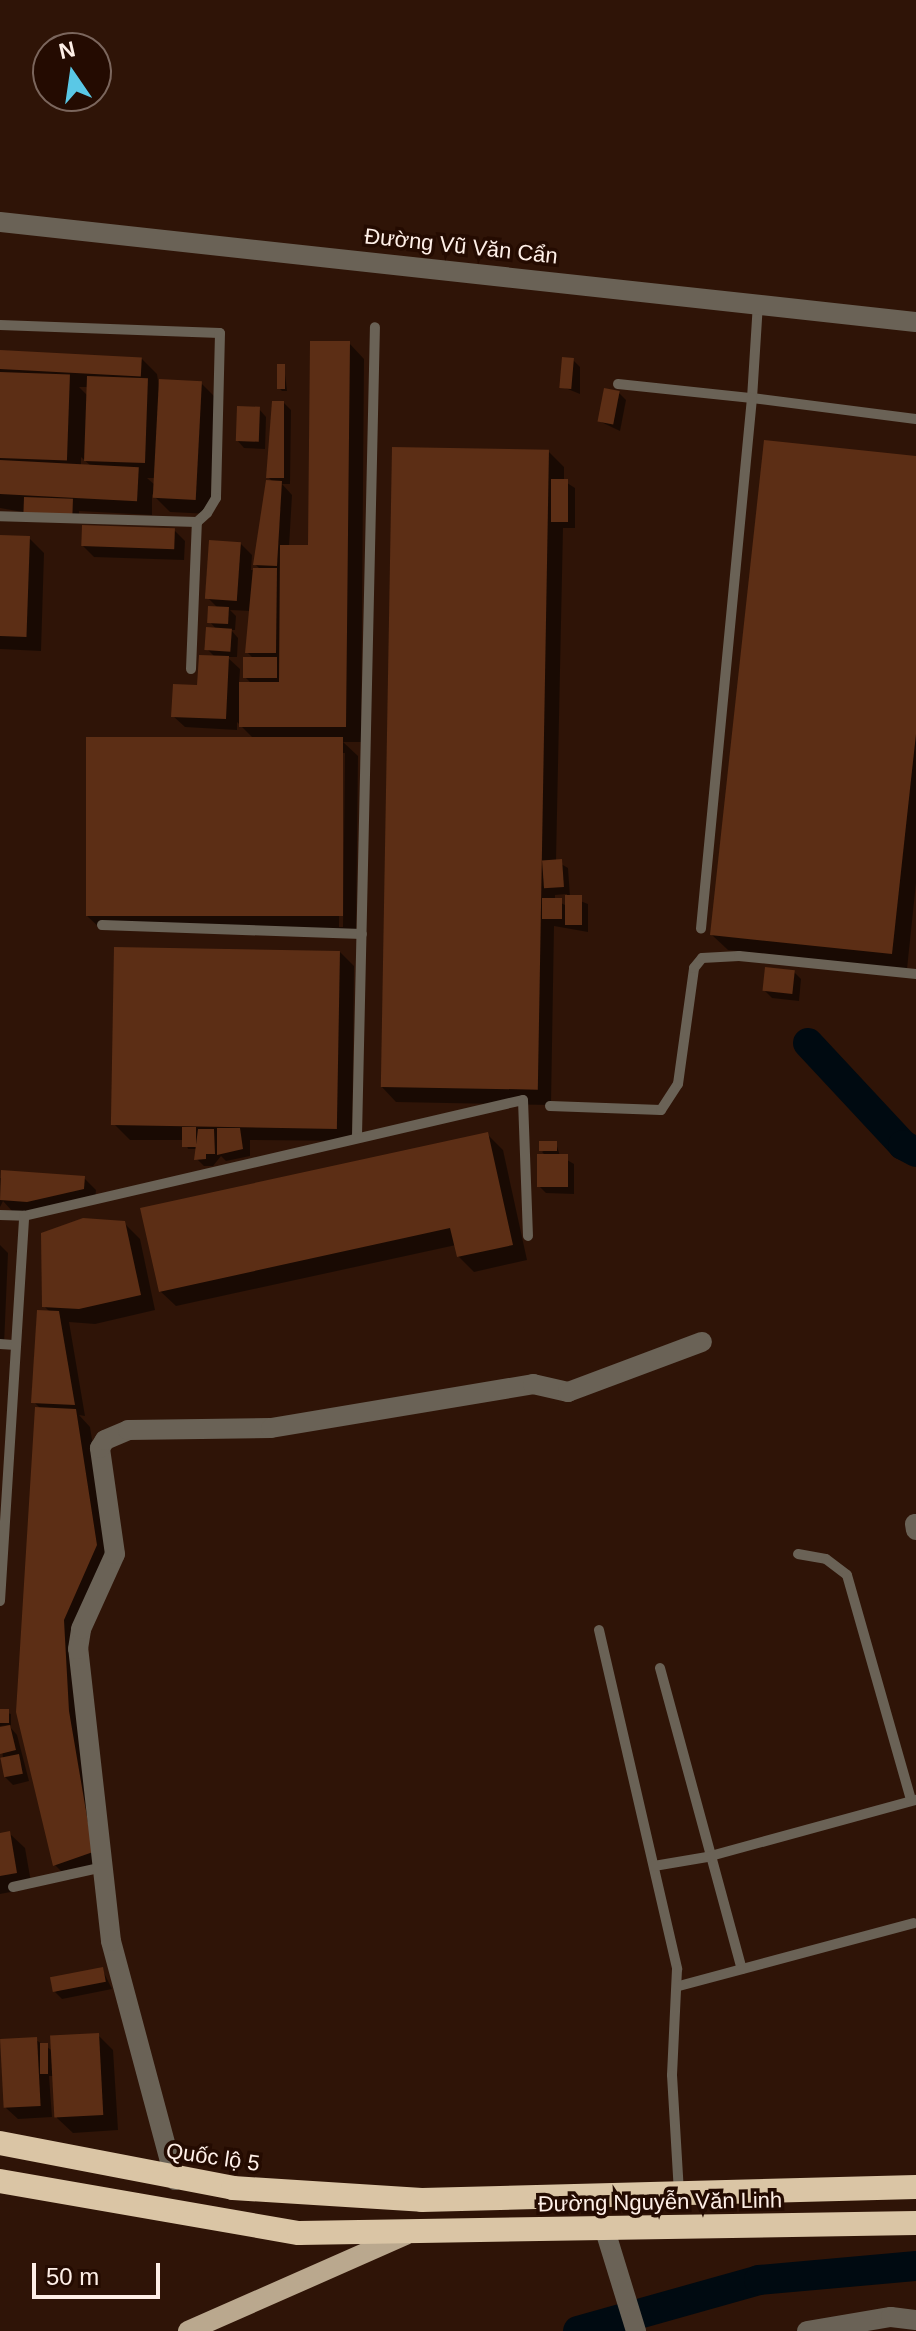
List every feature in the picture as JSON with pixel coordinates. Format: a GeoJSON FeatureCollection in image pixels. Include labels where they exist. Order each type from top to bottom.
{"type":"FeatureCollection","features":[{"type":"Feature","properties":{"kind":"highway","name":"Quốc lộ 5"},"geometry":{"type":"LineString","coordinates":[[0,2143],[175,2180],[422,2200]]}},
{"type":"Feature","properties":{"kind":"highway"},"geometry":{"type":"LineString","coordinates":[[0,2181],[299,2233],[406,2235]]}},
{"type":"Feature","properties":{"kind":"highway","name":"Đường Nguyễn Văn Linh"},"geometry":{"type":"LineString","coordinates":[[422,2200],[916,2187]]}},
{"type":"Feature","properties":{"kind":"highway","name":"Đường Nguyễn Văn Linh"},"geometry":{"type":"LineString","coordinates":[[406,2235],[604,2227],[916,2223]]}},
{"type":"Feature","properties":{"kind":"main road"},"geometry":{"type":"LineString","coordinates":[[188,2331],[406,2235]]}},
{"type":"Feature","properties":{"kind":"street","name":"Đường Vũ Văn Cẩn"},"geometry":{"type":"LineString","coordinates":[[0,222],[916,322]]}},
{"type":"Feature","properties":{"kind":"street"},"geometry":{"type":"LineString","coordinates":[[175,2180],[119,1978],[78,1649],[81,1629],[115,1554],[100,1448],[105,1440],[128,1430],[271,1428],[533,1384],[568,1392],[702,1342]]}},
{"type":"Feature","properties":{"kind":"street"},"geometry":{"type":"LineString","coordinates":[[604,2227],[636,2331]]}},
{"type":"Feature","properties":{"kind":"street"},"geometry":{"type":"LineString","coordinates":[[807,2331],[891,2317],[916,2320]]}},
{"type":"Feature","properties":{"kind":"lane"},"geometry":{"type":"LineString","coordinates":[[701,929],[752,398],[758,303]]}},
{"type":"Feature","properties":{"kind":"lane"},"geometry":{"type":"LineString","coordinates":[[0,325],[220,333],[216,498],[197,522],[191,669]]}},
{"type":"Feature","properties":{"kind":"lane"},"geometry":{"type":"LineString","coordinates":[[357,1136],[375,327]]}},
{"type":"Feature","properties":{"kind":"lane"},"geometry":{"type":"LineString","coordinates":[[618,384],[916,419]]}},
{"type":"Feature","properties":{"kind":"lane"},"geometry":{"type":"LineString","coordinates":[[0,516],[197,522]]}},
{"type":"Feature","properties":{"kind":"lane"},"geometry":{"type":"LineString","coordinates":[[102,925],[362,934]]}},
{"type":"Feature","properties":{"kind":"lane"},"geometry":{"type":"LineString","coordinates":[[550,1106],[661,1110],[678,1084],[694,968],[702,958],[739,956],[916,974]]}},
{"type":"Feature","properties":{"kind":"lane"},"geometry":{"type":"LineString","coordinates":[[0,1215],[24,1216],[357,1136],[523,1100],[528,1236]]}},
{"type":"Feature","properties":{"kind":"lane"},"geometry":{"type":"LineString","coordinates":[[0,1601],[5,1461],[24,1216]]}},
{"type":"Feature","properties":{"kind":"lane"},"geometry":{"type":"LineString","coordinates":[[0,1344],[16,1345]]}},
{"type":"Feature","properties":{"kind":"lane"},"geometry":{"type":"LineString","coordinates":[[654,1866],[707,1857],[914,1800],[847,1575],[826,1559],[798,1554]]}},
{"type":"Feature","properties":{"kind":"lane"},"geometry":{"type":"LineString","coordinates":[[599,1630],[679,1986],[672,2075],[679,2193]]}},
{"type":"Feature","properties":{"kind":"lane"},"geometry":{"type":"LineString","coordinates":[[660,1668],[707,1857],[742,1969]]}},
{"type":"Feature","properties":{"kind":"lane"},"geometry":{"type":"LineString","coordinates":[[13,1887],[103,1867]]}},
{"type":"Feature","properties":{"kind":"lane"},"geometry":{"type":"LineString","coordinates":[[679,1986],[914,1923]]}},
{"type":"Feature","properties":{"kind":"building"},"geometry":{"type":"Polygon","coordinates":[[[310,341],[350,341],[346,727],[239,727],[239,682],[279,682],[280,545],[308,545],[310,341]]]}},
{"type":"Feature","properties":{"kind":"building"},"geometry":{"type":"Polygon","coordinates":[[[0,350],[142,357],[141,376],[0,369],[0,350]]]}},
{"type":"Feature","properties":{"kind":"building"},"geometry":{"type":"Polygon","coordinates":[[[562,357],[574,358],[571,389],[559,388],[562,357]]]}},
{"type":"Feature","properties":{"kind":"building"},"geometry":{"type":"Polygon","coordinates":[[[277,364],[285,364],[285,389],[277,389],[277,364]]]}},
{"type":"Feature","properties":{"kind":"building"},"geometry":{"type":"Polygon","coordinates":[[[0,372],[70,374],[67,460],[0,458],[0,372]]]}},
{"type":"Feature","properties":{"kind":"building"},"geometry":{"type":"Polygon","coordinates":[[[87,376],[148,378],[145,463],[84,461],[87,376]]]}},
{"type":"Feature","properties":{"kind":"building"},"geometry":{"type":"Polygon","coordinates":[[[159,379],[202,381],[196,500],[153,498],[159,379]]]}},
{"type":"Feature","properties":{"kind":"building"},"geometry":{"type":"Polygon","coordinates":[[[604,388],[620,391],[613,424],[598,421],[604,388]]]}},
{"type":"Feature","properties":{"kind":"building"},"geometry":{"type":"Polygon","coordinates":[[[272,401],[284,401],[284,478],[266,478],[272,401]]]}},
{"type":"Feature","properties":{"kind":"building"},"geometry":{"type":"Polygon","coordinates":[[[237,406],[260,407],[259,442],[236,441],[237,406]]]}},
{"type":"Feature","properties":{"kind":"building"},"geometry":{"type":"Polygon","coordinates":[[[764,440],[916,456],[916,734],[892,954],[710,935],[764,440]]]}},
{"type":"Feature","properties":{"kind":"building"},"geometry":{"type":"Polygon","coordinates":[[[392,447],[549,450],[538,1090],[381,1087],[392,447]]]}},
{"type":"Feature","properties":{"kind":"building"},"geometry":{"type":"Polygon","coordinates":[[[0,460],[139,467],[137,501],[0,494],[0,460]]]}},
{"type":"Feature","properties":{"kind":"building"},"geometry":{"type":"Polygon","coordinates":[[[551,479],[568,479],[568,522],[551,522],[551,479]]]}},
{"type":"Feature","properties":{"kind":"building"},"geometry":{"type":"Polygon","coordinates":[[[266,480],[282,481],[277,566],[253,565],[266,480]]]}},
{"type":"Feature","properties":{"kind":"building"},"geometry":{"type":"Polygon","coordinates":[[[24,497],[73,499],[72,516],[23,514],[24,497]]]}},
{"type":"Feature","properties":{"kind":"building"},"geometry":{"type":"Polygon","coordinates":[[[82,525],[175,528],[174,549],[81,546],[82,525]]]}},
{"type":"Feature","properties":{"kind":"building"},"geometry":{"type":"Polygon","coordinates":[[[0,535],[30,536],[26,637],[0,636],[0,535]]]}},
{"type":"Feature","properties":{"kind":"building"},"geometry":{"type":"Polygon","coordinates":[[[209,540],[241,542],[237,601],[205,599],[209,540]]]}},
{"type":"Feature","properties":{"kind":"building"},"geometry":{"type":"Polygon","coordinates":[[[253,568],[277,568],[276,653],[245,653],[253,568]]]}},
{"type":"Feature","properties":{"kind":"building"},"geometry":{"type":"Polygon","coordinates":[[[208,606],[229,607],[228,624],[207,623],[208,606]]]}},
{"type":"Feature","properties":{"kind":"building"},"geometry":{"type":"Polygon","coordinates":[[[206,627],[232,629],[230,652],[204,650],[206,627]]]}},
{"type":"Feature","properties":{"kind":"building"},"geometry":{"type":"Polygon","coordinates":[[[199,655],[229,656],[226,719],[171,717],[173,684],[197,685],[199,655]]]}},
{"type":"Feature","properties":{"kind":"building"},"geometry":{"type":"Polygon","coordinates":[[[243,657],[277,657],[277,678],[243,678],[243,657]]]}},
{"type":"Feature","properties":{"kind":"building"},"geometry":{"type":"Polygon","coordinates":[[[86,737],[343,737],[343,916],[86,916],[86,737]]]}},
{"type":"Feature","properties":{"kind":"building"},"geometry":{"type":"Polygon","coordinates":[[[562,859],[564,887],[544,888],[542,860],[562,859]]]}},
{"type":"Feature","properties":{"kind":"building"},"geometry":{"type":"Polygon","coordinates":[[[565,895],[582,895],[582,925],[565,925],[565,895]]]}},
{"type":"Feature","properties":{"kind":"building"},"geometry":{"type":"Polygon","coordinates":[[[542,898],[562,898],[562,919],[542,919],[542,898]]]}},
{"type":"Feature","properties":{"kind":"building"},"geometry":{"type":"Polygon","coordinates":[[[114,947],[340,951],[337,1129],[111,1125],[114,947]]]}},
{"type":"Feature","properties":{"kind":"building"},"geometry":{"type":"Polygon","coordinates":[[[765,967],[795,970],[792,994],[762,991],[765,967]]]}},
{"type":"Feature","properties":{"kind":"building"},"geometry":{"type":"Polygon","coordinates":[[[182,1127],[196,1127],[196,1147],[182,1147],[182,1127]]]}},
{"type":"Feature","properties":{"kind":"building"},"geometry":{"type":"Polygon","coordinates":[[[217,1128],[240,1128],[243,1149],[217,1155],[217,1128]]]}},
{"type":"Feature","properties":{"kind":"building"},"geometry":{"type":"Polygon","coordinates":[[[198,1129],[214,1129],[215,1154],[206,1154],[206,1159],[194,1160],[198,1129]]]}},
{"type":"Feature","properties":{"kind":"building"},"geometry":{"type":"Polygon","coordinates":[[[488,1132],[513,1245],[457,1257],[450,1228],[159,1292],[140,1208],[488,1132]]]}},
{"type":"Feature","properties":{"kind":"building"},"geometry":{"type":"Polygon","coordinates":[[[539,1141],[557,1141],[557,1151],[539,1151],[539,1141]]]}},
{"type":"Feature","properties":{"kind":"building"},"geometry":{"type":"Polygon","coordinates":[[[537,1154],[568,1154],[568,1187],[537,1187],[537,1154]]]}},
{"type":"Feature","properties":{"kind":"building"},"geometry":{"type":"Polygon","coordinates":[[[1,1170],[85,1176],[84,1189],[27,1202],[0,1200],[1,1170]]]}},
{"type":"Feature","properties":{"kind":"building"},"geometry":{"type":"Polygon","coordinates":[[[83,1218],[125,1221],[141,1295],[79,1309],[42,1307],[41,1233],[83,1218]]]}},
{"type":"Feature","properties":{"kind":"building"},"geometry":{"type":"Polygon","coordinates":[[[37,1310],[59,1311],[75,1405],[31,1403],[37,1310]]]}},
{"type":"Feature","properties":{"kind":"building"},"geometry":{"type":"Polygon","coordinates":[[[35,1407],[76,1409],[97,1545],[64,1620],[69,1711],[93,1852],[53,1866],[16,1712],[35,1407]]]}},
{"type":"Feature","properties":{"kind":"building"},"geometry":{"type":"Polygon","coordinates":[[[0,1709],[9,1709],[9,1723],[0,1723],[0,1709]]]}},
{"type":"Feature","properties":{"kind":"building"},"geometry":{"type":"Polygon","coordinates":[[[10,1725],[16,1750],[0,1754],[0,1727],[10,1725]]]}},
{"type":"Feature","properties":{"kind":"building"},"geometry":{"type":"Polygon","coordinates":[[[19,1754],[23,1774],[4,1777],[0,1758],[19,1754]]]}},
{"type":"Feature","properties":{"kind":"building"},"geometry":{"type":"Polygon","coordinates":[[[10,1831],[17,1873],[0,1876],[0,1833],[10,1831]]]}},
{"type":"Feature","properties":{"kind":"building"},"geometry":{"type":"Polygon","coordinates":[[[103,1967],[106,1982],[53,1992],[50,1977],[103,1967]]]}},
{"type":"Feature","properties":{"kind":"building"},"geometry":{"type":"Polygon","coordinates":[[[99,2033],[103,2115],[54,2117],[50,2036],[99,2033]]]}},
{"type":"Feature","properties":{"kind":"building"},"geometry":{"type":"Polygon","coordinates":[[[37,2037],[41,2106],[4,2108],[0,2039],[37,2037]]]}},
{"type":"Feature","properties":{"kind":"building"},"geometry":{"type":"Polygon","coordinates":[[[40,2043],[48,2043],[48,2074],[40,2074],[40,2043]]]}},
{"type":"Feature","properties":{"kind":"waterway"},"geometry":{"type":"LineString","coordinates":[[808,1043],[903,1145],[916,1152]]}},
{"type":"Feature","properties":{"kind":"waterway"},"geometry":{"type":"LineString","coordinates":[[578,2331],[759,2280],[916,2266]]}}]}
